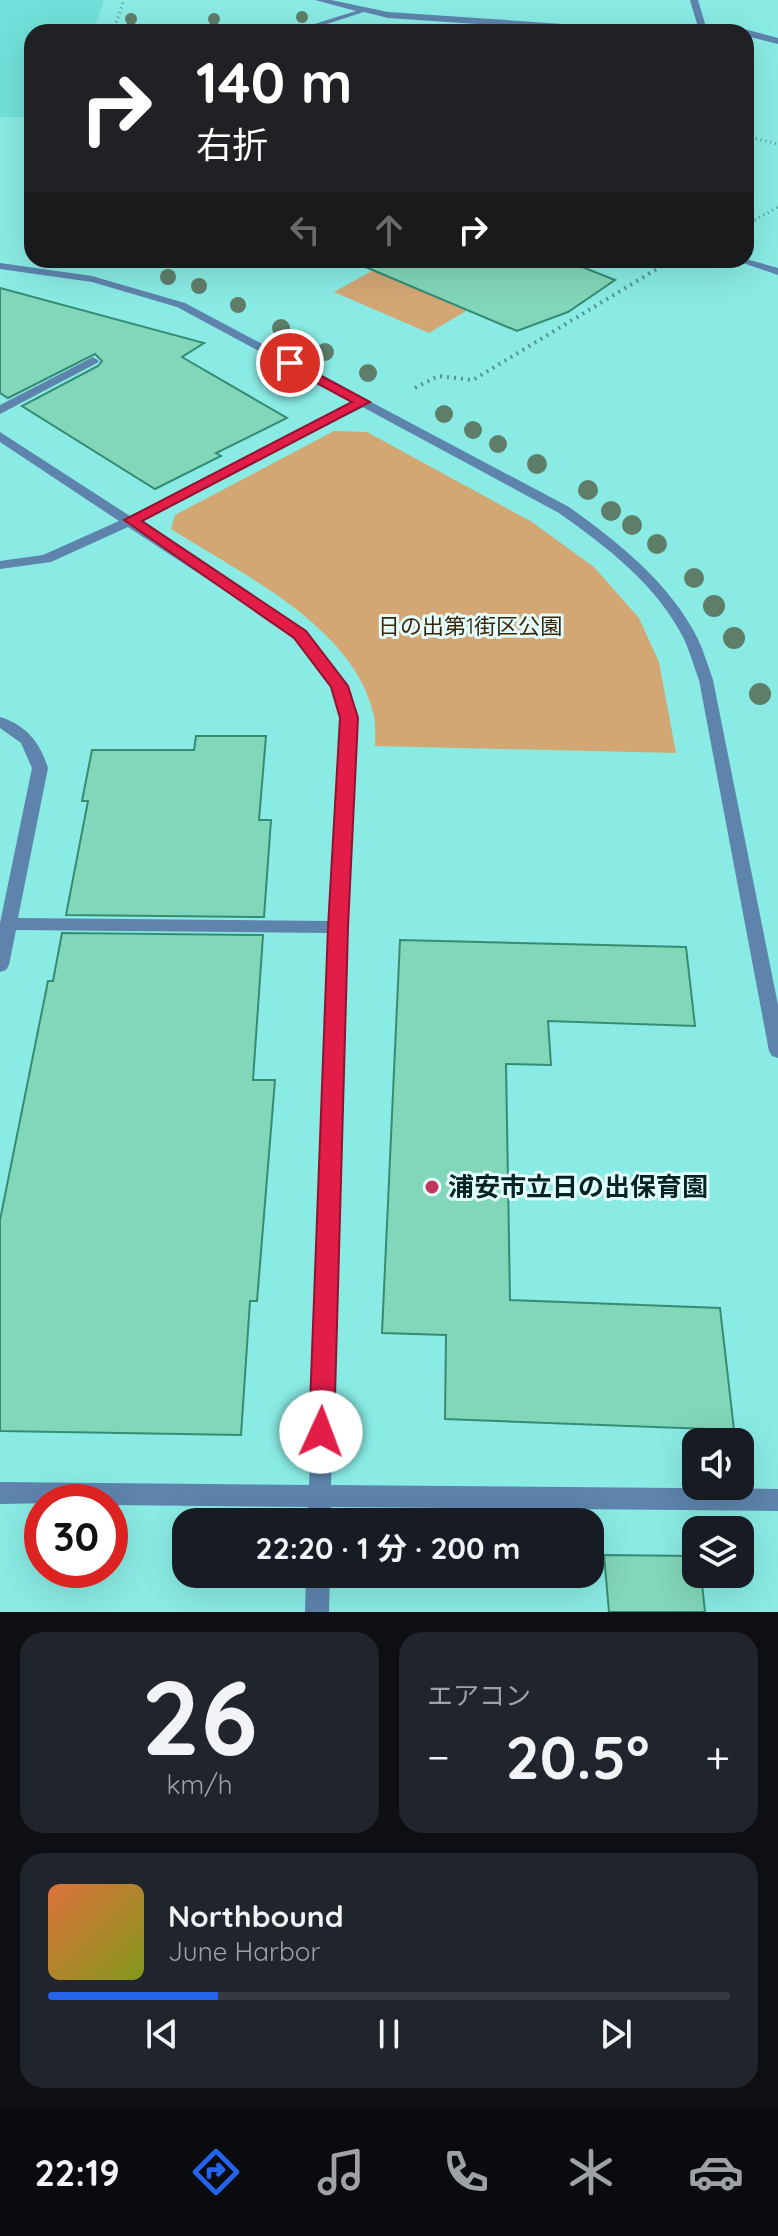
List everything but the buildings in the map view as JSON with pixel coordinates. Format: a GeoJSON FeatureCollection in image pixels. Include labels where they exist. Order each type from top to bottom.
{"type":"FeatureCollection","features":[{"type":"Feature","properties":{"kind":"street"},"geometry":{"type":"LineString","coordinates":[[319,0],[361,11],[531,24]]}},
{"type":"Feature","properties":{"kind":"street"},"geometry":{"type":"LineString","coordinates":[[694,0],[701,24]]}},
{"type":"Feature","properties":{"kind":"street"},"geometry":{"type":"LineString","coordinates":[[319,24],[361,11]]}},
{"type":"Feature","properties":{"kind":"street"},"geometry":{"type":"LineString","coordinates":[[754,34],[778,41]]}},
{"type":"Feature","properties":{"kind":"street"},"geometry":{"type":"LineString","coordinates":[[754,265],[778,272]]}},
{"type":"Feature","properties":{"kind":"street"},"geometry":{"type":"LineString","coordinates":[[0,266],[70,273],[132,287],[181,305],[564,510],[619,548],[651,582],[688,633],[706,680],[778,1051]]}},
{"type":"Feature","properties":{"kind":"street"},"geometry":{"type":"LineString","coordinates":[[0,410],[93,361]]}},
{"type":"Feature","properties":{"kind":"street"},"geometry":{"type":"LineString","coordinates":[[0,565],[46,559],[131,520],[363,402]]}},
{"type":"Feature","properties":{"kind":"street"},"geometry":{"type":"LineString","coordinates":[[0,436],[300,634],[339,686],[349,718],[338,927],[319,1508]]}},
{"type":"Feature","properties":{"kind":"street"},"geometry":{"type":"LineString","coordinates":[[0,722],[16,729],[34,747],[40,768],[0,965]]}},
{"type":"Feature","properties":{"kind":"street"},"geometry":{"type":"LineString","coordinates":[[9,924],[338,927]]}},
{"type":"Feature","properties":{"kind":"street"},"geometry":{"type":"LineString","coordinates":[[0,1493],[778,1500]]}},
{"type":"Feature","properties":{"kind":"street"},"geometry":{"type":"LineString","coordinates":[[317,1612],[318,1588]]}},
{"type":"Feature","properties":{"kind":"path"},"geometry":{"type":"LineString","coordinates":[[116,24],[124,0]]}},
{"type":"Feature","properties":{"kind":"path"},"geometry":{"type":"LineString","coordinates":[[754,138],[778,144]]}},
{"type":"Feature","properties":{"kind":"path"},"geometry":{"type":"LineString","coordinates":[[754,220],[778,207]]}},
{"type":"Feature","properties":{"kind":"path"},"geometry":{"type":"LineString","coordinates":[[438,376],[473,380],[658,268]]}},
{"type":"Feature","properties":{"kind":"shaded area"},"geometry":{"type":"Polygon","coordinates":[[[0,0],[104,0],[96,24],[24,24],[24,117],[0,117],[0,0]]]}},
{"type":"Feature","properties":{"kind":"green space"},"geometry":{"type":"Polygon","coordinates":[[[378,268],[539,268],[429,333],[334,292],[378,268]]]}},
{"type":"Feature","properties":{"kind":"green space","name":"日の出第1街区公園"},"geometry":{"type":"Polygon","coordinates":[[[334,431],[367,432],[532,522],[594,567],[639,618],[659,662],[676,753],[375,746],[374,716],[362,684],[344,655],[320,629],[262,585],[171,529],[175,515],[334,431]]]}},
{"type":"Feature","properties":{"kind":"place","name":"浦安市立日の出保育園"},"geometry":{"type":"Point","coordinates":[432,1187]}},
{"type":"Feature","properties":{"kind":"route"},"geometry":{"type":"LineString","coordinates":[[290,363],[363,402],[131,520],[300,634],[339,686],[349,718],[338,927],[321,1432]]}}]}
